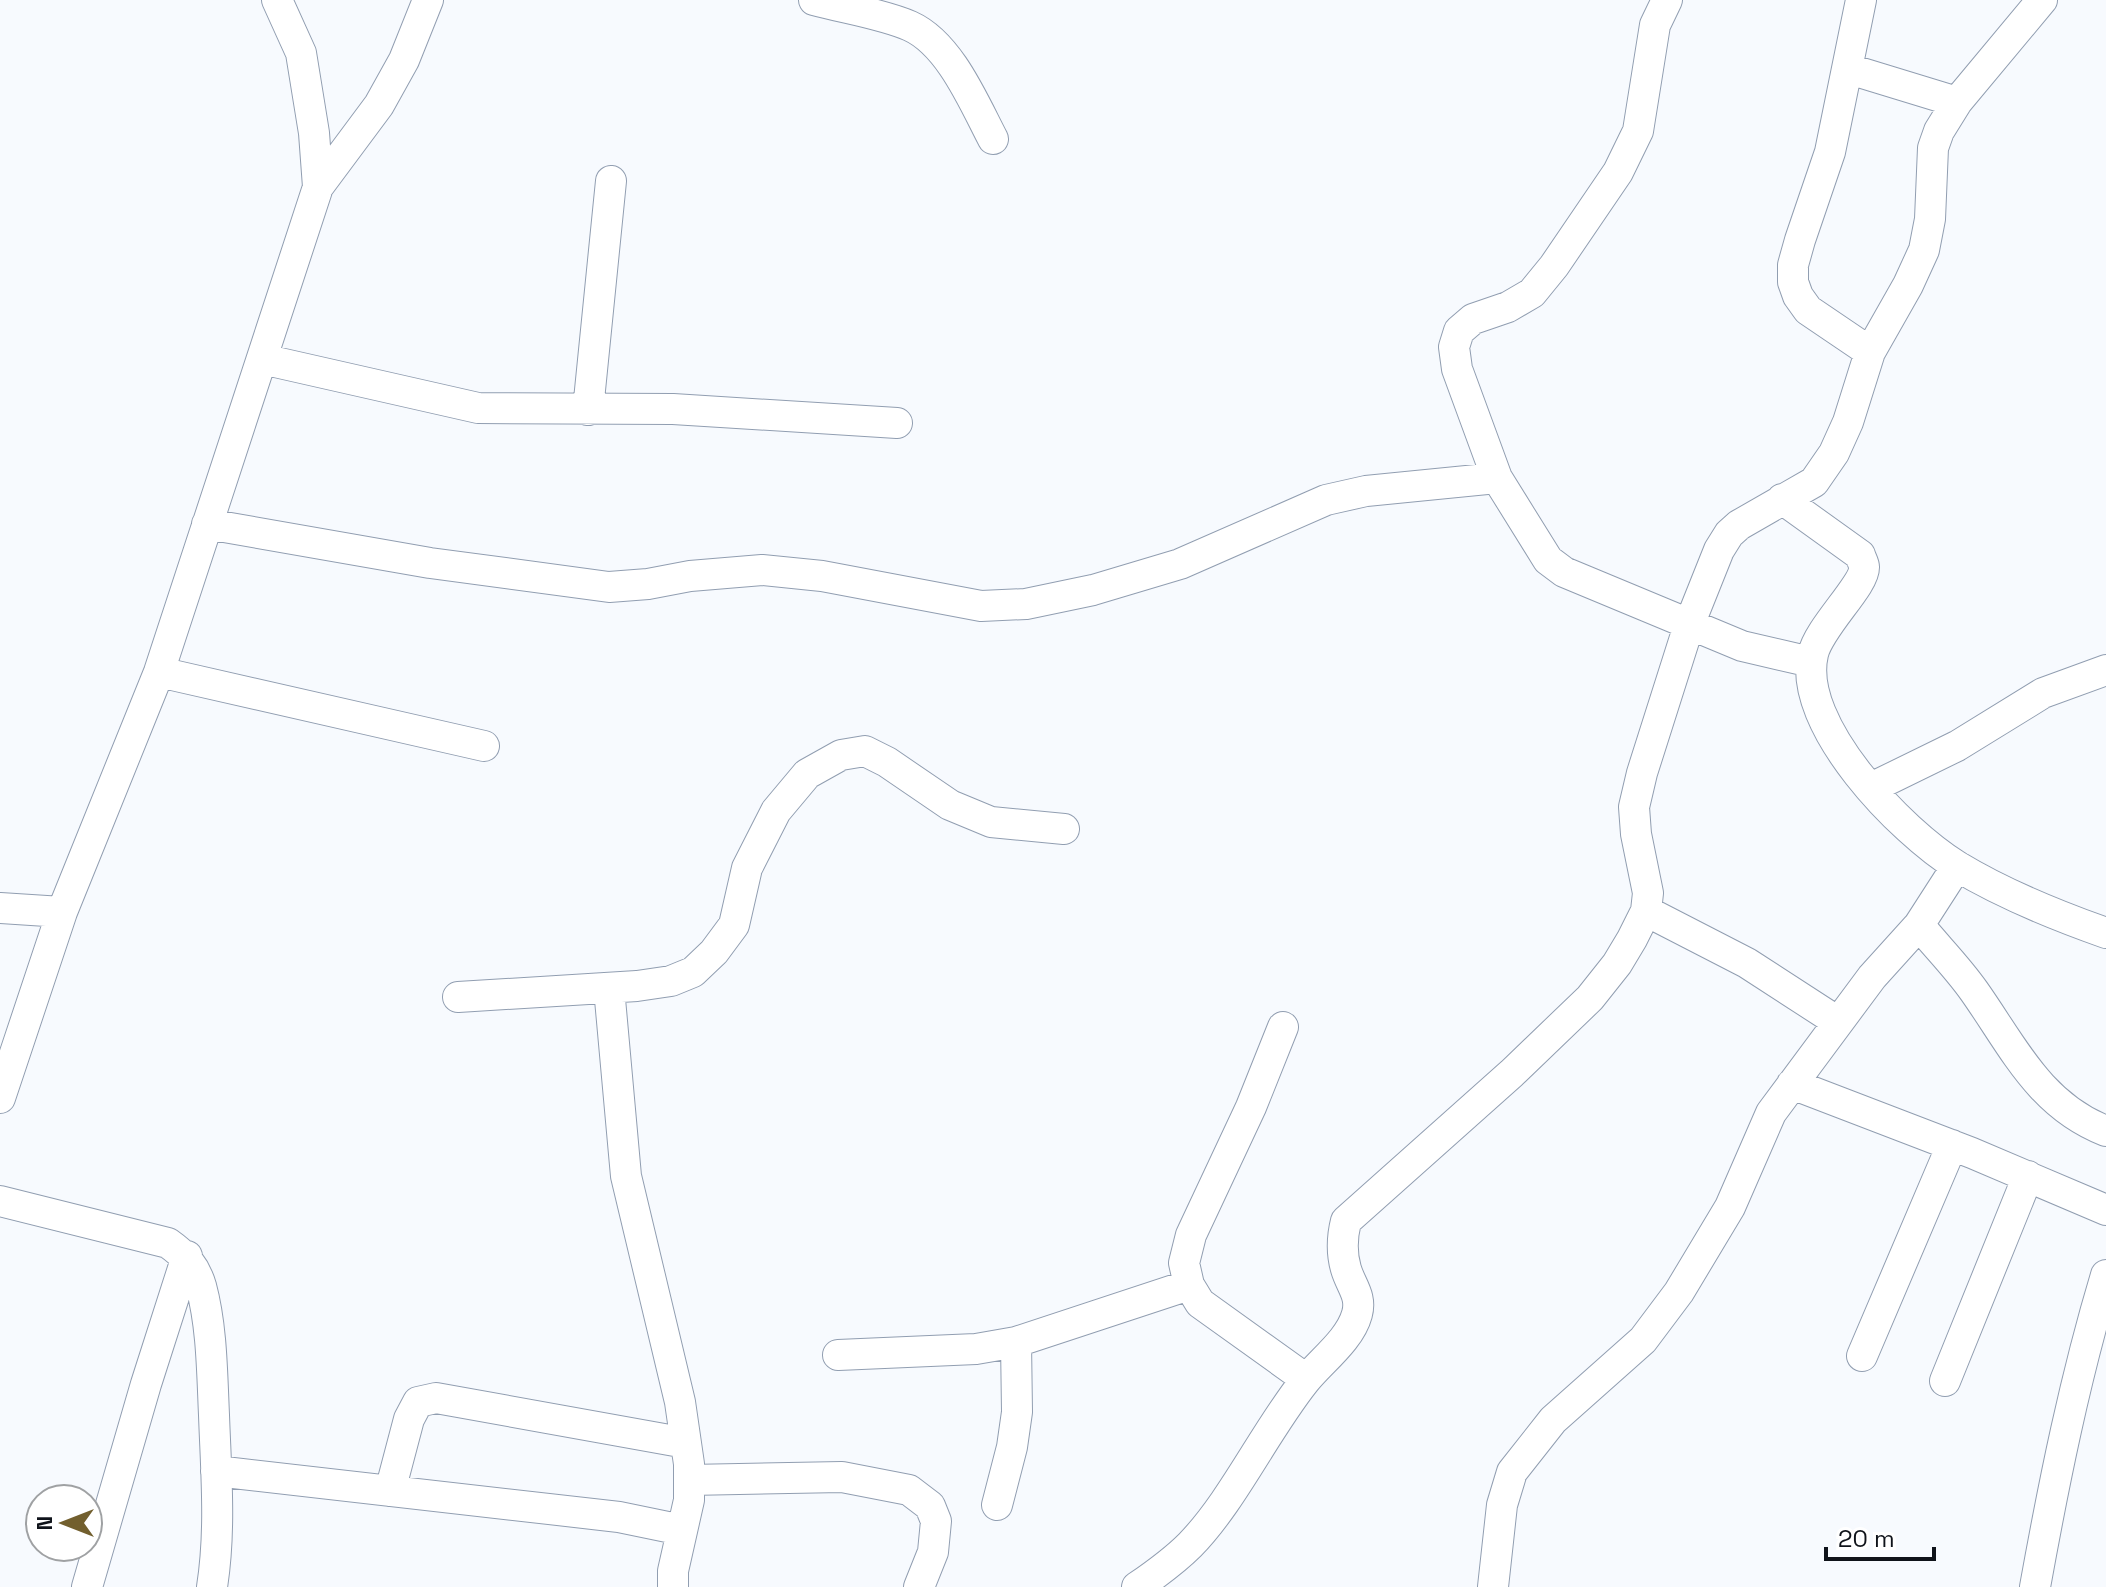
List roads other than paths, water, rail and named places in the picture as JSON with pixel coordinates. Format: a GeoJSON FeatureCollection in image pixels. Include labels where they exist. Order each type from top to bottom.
{"type":"FeatureCollection","features":[{"type":"Feature","properties":{"kind":"street"},"geometry":{"type":"LineString","coordinates":[[277,0],[301,53],[314,133],[318,187]]}},
{"type":"Feature","properties":{"kind":"street"},"geometry":{"type":"LineString","coordinates":[[0,1098],[62,912],[159,672],[318,187],[379,105],[404,60],[428,0]]}},
{"type":"Feature","properties":{"kind":"street"},"geometry":{"type":"LineString","coordinates":[[814,0],[911,26],[932,42],[957,72],[993,139]]}},
{"type":"Feature","properties":{"kind":"street"},"geometry":{"type":"LineString","coordinates":[[1667,0],[1655,25],[1638,131],[1618,172],[1532,293],[1508,307],[1473,319],[1459,331],[1454,347],[1457,369],[1497,478],[1548,560],[1564,572],[1742,646],[1811,662]]}},
{"type":"Feature","properties":{"kind":"street"},"geometry":{"type":"LineString","coordinates":[[1861,0],[1830,152],[1800,240],[1793,265],[1793,282],[1808,310],[1870,352]]}},
{"type":"Feature","properties":{"kind":"street"},"geometry":{"type":"LineString","coordinates":[[1137,1587],[1191,1544],[1227,1496],[1280,1414],[1344,1337],[1357,1316],[1359,1297],[1346,1269],[1341,1241],[1346,1221],[1512,1073],[1590,998],[1617,964],[1646,911],[1648,893],[1634,807],[1642,773],[1689,625],[1719,550],[1739,525],[1814,482],[1834,453],[1848,422],[1870,352],[1924,250],[1930,219],[1933,148],[1939,131],[1957,102],[2042,0]]}},
{"type":"Feature","properties":{"kind":"street"},"geometry":{"type":"LineString","coordinates":[[1849,69],[1957,102]]}},
{"type":"Feature","properties":{"kind":"street"},"geometry":{"type":"LineString","coordinates":[[588,410],[611,181]]}},
{"type":"Feature","properties":{"kind":"street"},"geometry":{"type":"LineString","coordinates":[[262,359],[478,408],[673,409],[897,423]]}},
{"type":"Feature","properties":{"kind":"street"},"geometry":{"type":"LineString","coordinates":[[207,524],[430,563],[609,587],[762,570],[822,576],[981,606],[1011,605],[1093,590],[1180,564],[1326,500],[1366,491],[1497,478]]}},
{"type":"Feature","properties":{"kind":"street"},"geometry":{"type":"LineString","coordinates":[[1782,499],[1860,555],[1864,566],[1862,577],[1822,631],[1811,662],[1811,677],[1822,714],[1843,754],[1916,837],[1957,866],[2039,908],[2106,933]]}},
{"type":"Feature","properties":{"kind":"street"},"geometry":{"type":"LineString","coordinates":[[1871,788],[1957,746],[2043,693],[2106,670]]}},
{"type":"Feature","properties":{"kind":"street"},"geometry":{"type":"LineString","coordinates":[[159,672],[484,746]]}},
{"type":"Feature","properties":{"kind":"street"},"geometry":{"type":"LineString","coordinates":[[458,997],[609,988],[671,981],[693,972],[714,952],[734,925],[747,868],[776,811],[807,774],[841,755],[865,751],[887,762],[950,805],[991,822],[1064,829]]}},
{"type":"Feature","properties":{"kind":"street"},"geometry":{"type":"LineString","coordinates":[[1493,1587],[1502,1505],[1512,1472],[1553,1420],[1643,1340],[1679,1292],[1730,1207],[1771,1113],[1872,977],[1919,925],[1957,866]]}},
{"type":"Feature","properties":{"kind":"street"},"geometry":{"type":"LineString","coordinates":[[0,908],[62,912]]}},
{"type":"Feature","properties":{"kind":"street"},"geometry":{"type":"LineString","coordinates":[[1646,911],[1747,963],[1838,1022]]}},
{"type":"Feature","properties":{"kind":"street"},"geometry":{"type":"LineString","coordinates":[[1919,925],[1973,989],[2014,1052],[2050,1098],[2089,1125],[2106,1131]]}},
{"type":"Feature","properties":{"kind":"street"},"geometry":{"type":"LineString","coordinates":[[609,988],[626,1176],[680,1402],[686,1443],[689,1500],[673,1571],[673,1587]]}},
{"type":"Feature","properties":{"kind":"street"},"geometry":{"type":"LineString","coordinates":[[1283,1027],[1251,1107],[1191,1235],[1184,1263],[1189,1285],[1200,1303],[1306,1379]]}},
{"type":"Feature","properties":{"kind":"street"},"geometry":{"type":"LineString","coordinates":[[1792,1084],[1952,1145],[2106,1210]]}},
{"type":"Feature","properties":{"kind":"street"},"geometry":{"type":"LineString","coordinates":[[1862,1356],[1952,1145]]}},
{"type":"Feature","properties":{"kind":"street"},"geometry":{"type":"LineString","coordinates":[[1945,1381],[2028,1176]]}},
{"type":"Feature","properties":{"kind":"street"},"geometry":{"type":"LineString","coordinates":[[0,1201],[168,1243],[187,1256],[201,1284],[207,1321],[218,1551],[212,1587]]}},
{"type":"Feature","properties":{"kind":"street"},"geometry":{"type":"LineString","coordinates":[[87,1587],[187,1256]]}},
{"type":"Feature","properties":{"kind":"street"},"geometry":{"type":"LineString","coordinates":[[2035,1587],[2054,1482],[2087,1337],[2106,1275]]}},
{"type":"Feature","properties":{"kind":"street"},"geometry":{"type":"LineString","coordinates":[[838,1355],[976,1349],[1016,1342],[1189,1285]]}},
{"type":"Feature","properties":{"kind":"street"},"geometry":{"type":"LineString","coordinates":[[997,1505],[1012,1447],[1017,1412],[1016,1342]]}},
{"type":"Feature","properties":{"kind":"street"},"geometry":{"type":"LineString","coordinates":[[390,1491],[409,1419],[418,1402],[436,1398],[686,1443]]}},
{"type":"Feature","properties":{"kind":"street"},"geometry":{"type":"LineString","coordinates":[[216,1471],[619,1517],[682,1530]]}},
{"type":"Feature","properties":{"kind":"street"},"geometry":{"type":"LineString","coordinates":[[689,1480],[842,1477],[909,1490],[930,1506],[936,1521],[933,1552],[919,1587]]}}]}
